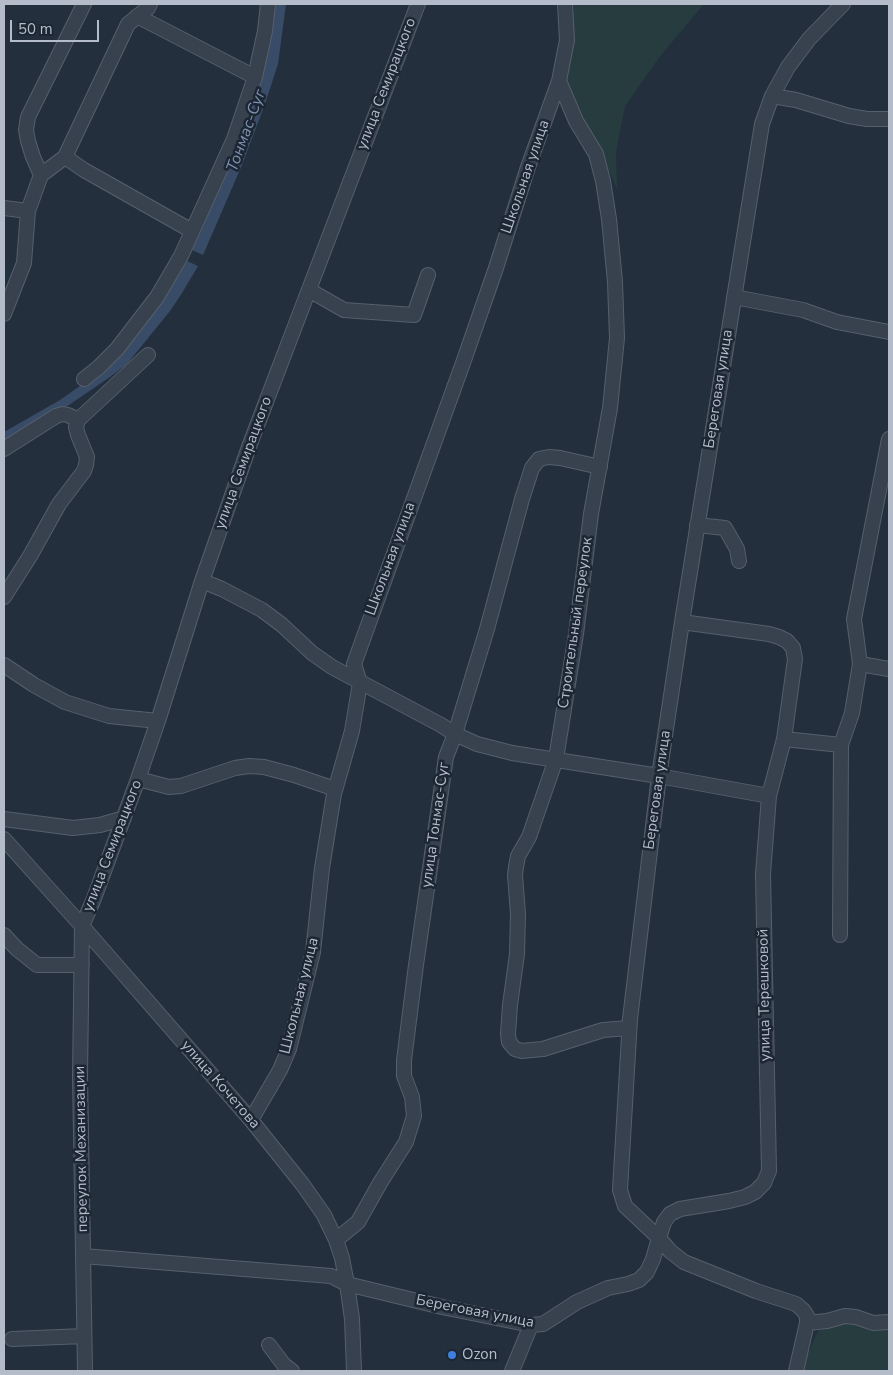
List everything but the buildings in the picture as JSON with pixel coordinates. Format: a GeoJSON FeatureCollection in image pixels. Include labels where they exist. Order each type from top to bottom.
{"type":"FeatureCollection","features":[{"type":"Feature","properties":{"kind":"street"},"geometry":{"type":"LineString","coordinates":[[41,175],[33,157],[27,135],[28,117],[84,4]]}},
{"type":"Feature","properties":{"kind":"street"},"geometry":{"type":"LineString","coordinates":[[4,314],[24,263],[28,210],[41,175],[65,157],[128,24],[148,8],[150,4]]}},
{"type":"Feature","properties":{"kind":"street"},"geometry":{"type":"LineString","coordinates":[[84,380],[117,349],[146,312],[181,256],[234,139],[255,77],[265,31],[268,4]]}},
{"type":"Feature","properties":{"kind":"street","name":"улица Семирацкого"},"geometry":{"type":"LineString","coordinates":[[82,926],[138,779],[202,581],[250,444],[418,4]]}},
{"type":"Feature","properties":{"kind":"street","name":"Береговая улица"},"geometry":{"type":"LineString","coordinates":[[83,1256],[331,1276],[348,1284],[531,1326],[543,1324],[576,1302],[608,1288],[639,1280],[647,1272],[659,1238],[624,1206],[620,1190],[629,1028],[660,776],[682,622],[762,124],[772,96],[788,67],[809,39],[844,4]]}},
{"type":"Feature","properties":{"kind":"street","name":"Школьная улица"},"geometry":{"type":"LineString","coordinates":[[250,1120],[280,1070],[289,1049],[313,952],[322,868],[335,789],[352,731],[360,683],[354,664],[463,363],[528,167],[559,81],[567,40],[563,5]]}},
{"type":"Feature","properties":{"kind":"street"},"geometry":{"type":"LineString","coordinates":[[136,16],[255,77]]}},
{"type":"Feature","properties":{"kind":"street","name":"Строительный переулок"},"geometry":{"type":"LineString","coordinates":[[559,81],[576,121],[596,154],[604,181],[615,282],[617,338],[610,408],[591,514],[576,634],[556,760],[529,837],[518,856],[515,875],[518,914],[517,954],[510,1005],[508,1038],[515,1049],[522,1051],[543,1049],[603,1030],[629,1028]]}},
{"type":"Feature","properties":{"kind":"street"},"geometry":{"type":"LineString","coordinates":[[772,96],[796,100],[849,116],[867,119],[889,119]]}},
{"type":"Feature","properties":{"kind":"street"},"geometry":{"type":"LineString","coordinates":[[65,157],[84,170],[192,231]]}},
{"type":"Feature","properties":{"kind":"street"},"geometry":{"type":"LineString","coordinates":[[4,208],[28,210]]}},
{"type":"Feature","properties":{"kind":"street"},"geometry":{"type":"LineString","coordinates":[[309,290],[344,310],[414,315],[428,275]]}},
{"type":"Feature","properties":{"kind":"street"},"geometry":{"type":"LineString","coordinates":[[734,297],[802,310],[837,322],[889,332]]}},
{"type":"Feature","properties":{"kind":"street"},"geometry":{"type":"LineString","coordinates":[[4,597],[30,556],[58,504],[84,471],[87,457],[76,427],[78,420],[148,356]]}},
{"type":"Feature","properties":{"kind":"street"},"geometry":{"type":"LineString","coordinates":[[4,449],[56,416],[63,414],[78,420]]}},
{"type":"Feature","properties":{"kind":"street"},"geometry":{"type":"LineString","coordinates":[[840,934],[841,746],[852,713],[860,664],[854,619],[889,439]]}},
{"type":"Feature","properties":{"kind":"street","name":"улица Тонмас-Суг"},"geometry":{"type":"LineString","coordinates":[[336,1240],[358,1222],[406,1142],[414,1116],[412,1098],[404,1076],[404,1060],[446,757],[487,629],[532,468],[539,459],[549,456],[600,467]]}},
{"type":"Feature","properties":{"kind":"street"},"geometry":{"type":"LineString","coordinates":[[698,525],[725,528],[738,549],[738,561]]}},
{"type":"Feature","properties":{"kind":"street"},"geometry":{"type":"LineString","coordinates":[[202,581],[222,588],[262,610],[312,653],[332,667],[441,725],[454,734],[477,744],[512,753],[660,776],[770,796]]}},
{"type":"Feature","properties":{"kind":"street","name":"улица Терешковой"},"geometry":{"type":"LineString","coordinates":[[659,1238],[664,1222],[670,1214],[680,1209],[729,1201],[755,1192],[764,1183],[769,1171],[763,874],[770,796],[784,739],[795,659],[793,648],[787,641],[769,634],[682,622]]}},
{"type":"Feature","properties":{"kind":"street"},"geometry":{"type":"LineString","coordinates":[[860,664],[889,669]]}},
{"type":"Feature","properties":{"kind":"street"},"geometry":{"type":"LineString","coordinates":[[4,665],[65,702],[109,716],[158,721]]}},
{"type":"Feature","properties":{"kind":"street"},"geometry":{"type":"LineString","coordinates":[[784,739],[841,746]]}},
{"type":"Feature","properties":{"kind":"street"},"geometry":{"type":"LineString","coordinates":[[138,779],[169,787],[182,786],[235,768],[249,766],[280,771],[335,789]]}},
{"type":"Feature","properties":{"kind":"street"},"geometry":{"type":"LineString","coordinates":[[4,819],[73,828],[100,825],[124,818]]}},
{"type":"Feature","properties":{"kind":"street","name":"улица Кочетова"},"geometry":{"type":"LineString","coordinates":[[4,838],[250,1120],[303,1185],[324,1215],[336,1240],[348,1284],[352,1320],[354,1371]]}},
{"type":"Feature","properties":{"kind":"street","name":"переулок Механизации"},"geometry":{"type":"LineString","coordinates":[[82,926],[80,1076],[85,1371]]}},
{"type":"Feature","properties":{"kind":"street"},"geometry":{"type":"LineString","coordinates":[[4,935],[17,949],[37,965],[82,965]]}},
{"type":"Feature","properties":{"kind":"street"},"geometry":{"type":"LineString","coordinates":[[659,1238],[670,1251],[684,1262],[756,1291],[796,1304],[803,1310],[807,1316],[808,1323],[796,1371]]}},
{"type":"Feature","properties":{"kind":"street"},"geometry":{"type":"LineString","coordinates":[[808,1323],[827,1321],[845,1316],[873,1323],[889,1322]]}},
{"type":"Feature","properties":{"kind":"street"},"geometry":{"type":"LineString","coordinates":[[512,1371],[531,1326]]}},
{"type":"Feature","properties":{"kind":"street"},"geometry":{"type":"LineString","coordinates":[[12,1340],[84,1336]]}},
{"type":"Feature","properties":{"kind":"street"},"geometry":{"type":"LineString","coordinates":[[269,1345],[284,1365],[292,1371]]}},
{"type":"Feature","properties":{"kind":"green space"},"geometry":{"type":"Polygon","coordinates":[[[574,4],[704,4],[661,55],[625,106],[616,152],[617,189],[603,152],[582,119],[568,90],[566,77],[574,4]]]}},
{"type":"Feature","properties":{"kind":"green space"},"geometry":{"type":"Polygon","coordinates":[[[847,1321],[871,1331],[889,1330],[889,1371],[803,1371],[807,1356],[818,1331],[847,1321]]]}},
{"type":"Feature","properties":{"kind":"water","name":"Тонмас-Суг"},"geometry":{"type":"Polygon","coordinates":[[[273,4],[286,4],[278,64],[242,165],[203,255],[192,250],[200,231],[273,4]]]}},
{"type":"Feature","properties":{"kind":"water"},"geometry":{"type":"Polygon","coordinates":[[[187,261],[198,266],[170,311],[127,364],[66,407],[4,441],[4,432],[60,400],[97,374],[147,320],[170,289],[187,261]]]}},
{"type":"Feature","properties":{"kind":"place","name":"Ozon"},"geometry":{"type":"Point","coordinates":[452,1355]}}]}
